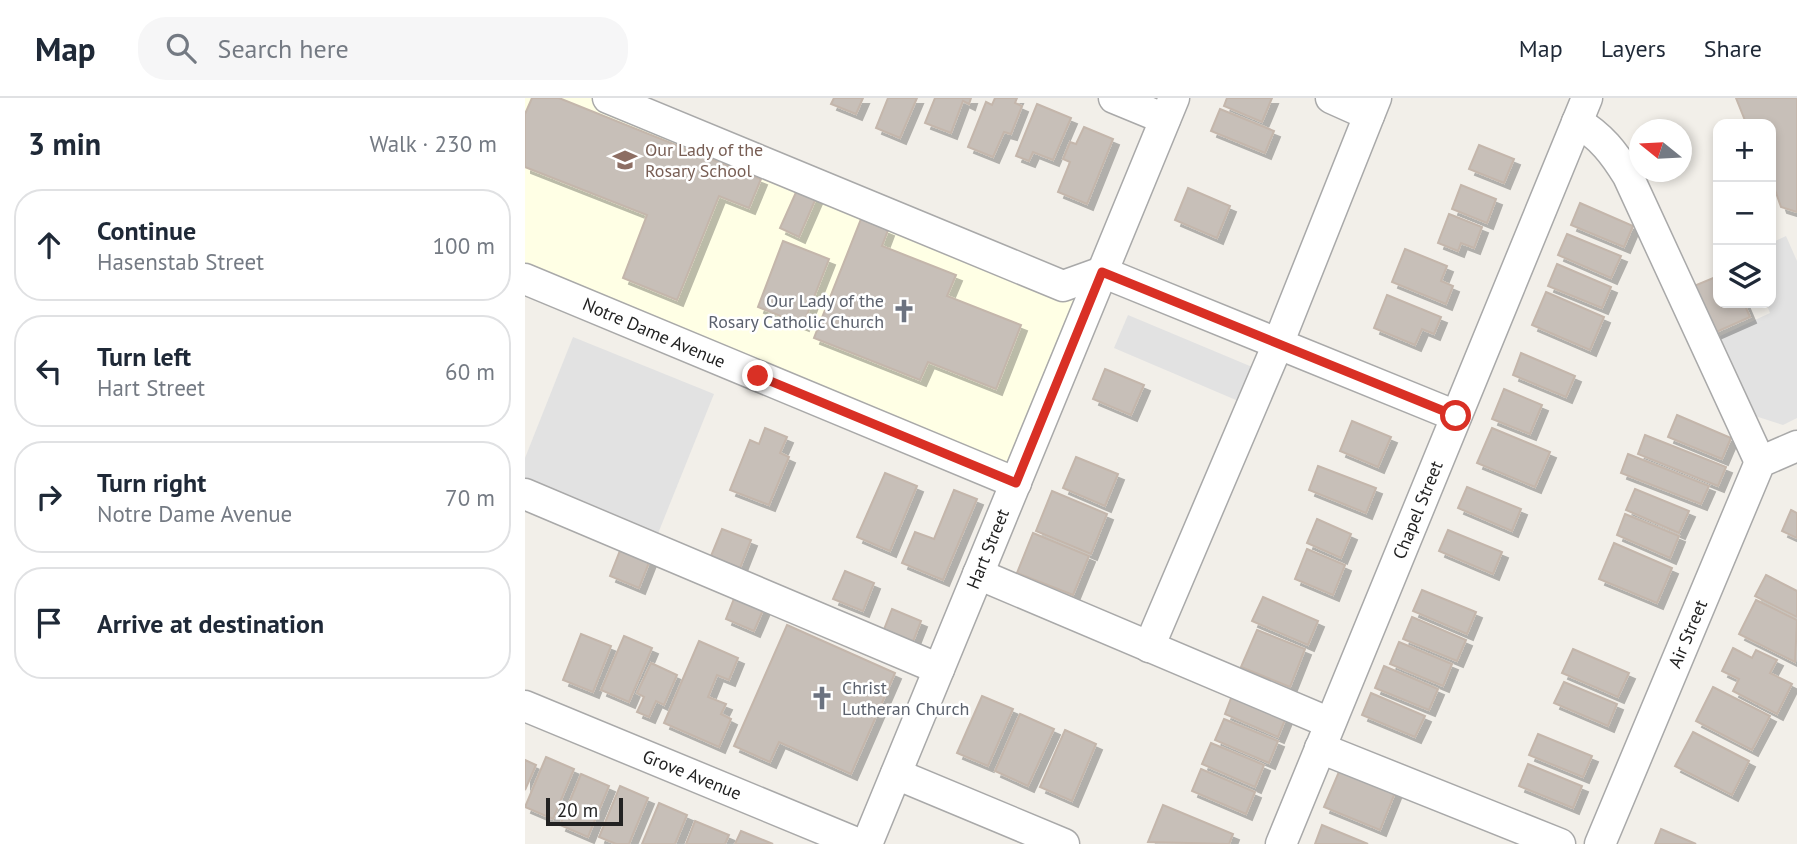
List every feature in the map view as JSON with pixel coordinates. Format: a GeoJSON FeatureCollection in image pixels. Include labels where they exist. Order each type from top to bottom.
{"type":"FeatureCollection","features":[{"type":"Feature","properties":{"kind":"street"},"geometry":{"type":"LineString","coordinates":[[608,98],[1063,286],[1102,272],[1456,416]]}},
{"type":"Feature","properties":{"kind":"street"},"geometry":{"type":"LineString","coordinates":[[1114,98],[1170,109]]}},
{"type":"Feature","properties":{"kind":"street"},"geometry":{"type":"LineString","coordinates":[[1149,647],[1278,344],[1373,106],[1331,98]]}},
{"type":"Feature","properties":{"kind":"street","name":"Hart Street"},"geometry":{"type":"LineString","coordinates":[[867,844],[1170,109]]}},
{"type":"Feature","properties":{"kind":"street"},"geometry":{"type":"LineString","coordinates":[[1582,110],[1594,132],[1613,151],[1627,176],[1760,462],[1797,446]]}},
{"type":"Feature","properties":{"kind":"street","name":"Chapel Street"},"geometry":{"type":"LineString","coordinates":[[1280,844],[1582,110]]}},
{"type":"Feature","properties":{"kind":"street","name":"Notre Dame Avenue"},"geometry":{"type":"LineString","coordinates":[[525,279],[1016,483]]}},
{"type":"Feature","properties":{"kind":"street","name":"Air Street"},"geometry":{"type":"LineString","coordinates":[[1600,844],[1760,462]]}},
{"type":"Feature","properties":{"kind":"street"},"geometry":{"type":"LineString","coordinates":[[525,494],[939,669]]}},
{"type":"Feature","properties":{"kind":"street"},"geometry":{"type":"LineString","coordinates":[[978,574],[1149,647],[1325,736],[1560,844]]}},
{"type":"Feature","properties":{"kind":"street","name":"Grove Avenue"},"geometry":{"type":"LineString","coordinates":[[525,706],[859,844]]}},
{"type":"Feature","properties":{"kind":"street"},"geometry":{"type":"LineString","coordinates":[[895,774],[1064,844]]}},
{"type":"Feature","properties":{"kind":"shaded area"},"geometry":{"type":"Polygon","coordinates":[[[525,98],[608,98],[1063,286],[1102,272],[1016,483],[525,279],[525,98]]]}},
{"type":"Feature","properties":{"kind":"shaded area"},"geometry":{"type":"Polygon","coordinates":[[[1786,236],[1797,261],[1797,418],[1783,425],[1755,416],[1718,337],[1770,313],[1768,308],[1776,308],[1776,241],[1786,236]]]}},
{"type":"Feature","properties":{"kind":"shaded area"},"geometry":{"type":"Polygon","coordinates":[[[1128,315],[1257,369],[1243,403],[1114,348],[1128,315]]]}},
{"type":"Feature","properties":{"kind":"shaded area"},"geometry":{"type":"Polygon","coordinates":[[[573,337],[714,394],[657,536],[525,483],[525,458],[573,337]]]}},
{"type":"Feature","properties":{"kind":"building"},"geometry":{"type":"Polygon","coordinates":[[[532,98],[559,98],[761,179],[749,208],[719,196],[677,300],[623,278],[647,215],[525,167],[525,114],[532,98]]]}},
{"type":"Feature","properties":{"kind":"building"},"geometry":{"type":"Polygon","coordinates":[[[834,98],[863,98],[856,114],[831,104],[834,98]]]}},
{"type":"Feature","properties":{"kind":"building"},"geometry":{"type":"Polygon","coordinates":[[[888,98],[917,98],[900,138],[876,128],[888,98]]]}},
{"type":"Feature","properties":{"kind":"building"},"geometry":{"type":"Polygon","coordinates":[[[935,98],[971,98],[969,104],[963,101],[951,133],[925,123],[935,98]]]}},
{"type":"Feature","properties":{"kind":"building"},"geometry":{"type":"Polygon","coordinates":[[[995,98],[1017,98],[1015,103],[1022,106],[1011,134],[1004,132],[993,157],[968,147],[986,102],[992,105],[995,98]]]}},
{"type":"Feature","properties":{"kind":"building"},"geometry":{"type":"Polygon","coordinates":[[[1227,98],[1272,98],[1262,122],[1224,106],[1227,98]]]}},
{"type":"Feature","properties":{"kind":"building"},"geometry":{"type":"Polygon","coordinates":[[[1736,98],[1797,98],[1797,212],[1781,207],[1776,192],[1776,119],[1744,119],[1736,98]]]}},
{"type":"Feature","properties":{"kind":"building"},"geometry":{"type":"Polygon","coordinates":[[[1037,104],[1071,118],[1053,160],[1033,152],[1029,161],[1016,156],[1037,104]]]}},
{"type":"Feature","properties":{"kind":"building"},"geometry":{"type":"Polygon","coordinates":[[[1220,109],[1274,131],[1265,153],[1211,131],[1220,109]]]}},
{"type":"Feature","properties":{"kind":"building"},"geometry":{"type":"Polygon","coordinates":[[[1084,127],[1113,139],[1087,204],[1058,192],[1070,162],[1063,159],[1070,142],[1076,144],[1084,127]]]}},
{"type":"Feature","properties":{"kind":"building"},"geometry":{"type":"Polygon","coordinates":[[[1479,145],[1514,159],[1504,183],[1469,169],[1479,145]]]}},
{"type":"Feature","properties":{"kind":"building"},"geometry":{"type":"Polygon","coordinates":[[[1461,185],[1496,199],[1487,223],[1452,209],[1461,185]]]}},
{"type":"Feature","properties":{"kind":"building"},"geometry":{"type":"Polygon","coordinates":[[[1188,188],[1230,206],[1217,238],[1175,220],[1188,188]]]}},
{"type":"Feature","properties":{"kind":"building"},"geometry":{"type":"Polygon","coordinates":[[[797,190],[816,198],[799,237],[780,228],[797,190]]]}},
{"type":"Feature","properties":{"kind":"building"},"geometry":{"type":"Polygon","coordinates":[[[1580,203],[1633,226],[1624,247],[1571,225],[1580,203]]]}},
{"type":"Feature","properties":{"kind":"building"},"geometry":{"type":"Polygon","coordinates":[[[1449,214],[1482,227],[1474,248],[1461,243],[1458,251],[1438,243],[1449,214]]]}},
{"type":"Feature","properties":{"kind":"building","name":"Our Lady of the Rosary Catholic Church"},"geometry":{"type":"Polygon","coordinates":[[[861,219],[888,230],[882,246],[956,275],[947,296],[1021,325],[996,389],[928,362],[920,380],[814,338],[861,219]]]}},
{"type":"Feature","properties":{"kind":"building"},"geometry":{"type":"Polygon","coordinates":[[[1567,234],[1621,256],[1611,278],[1558,255],[1567,234]]]}},
{"type":"Feature","properties":{"kind":"building"},"geometry":{"type":"Polygon","coordinates":[[[783,241],[829,259],[803,325],[758,307],[783,241]]]}},
{"type":"Feature","properties":{"kind":"building"},"geometry":{"type":"Polygon","coordinates":[[[1405,249],[1447,266],[1441,281],[1453,286],[1446,304],[1392,282],[1405,249]]]}},
{"type":"Feature","properties":{"kind":"building"},"geometry":{"type":"Polygon","coordinates":[[[1557,264],[1611,287],[1602,308],[1548,286],[1557,264]]]}},
{"type":"Feature","properties":{"kind":"building"},"geometry":{"type":"Polygon","coordinates":[[[1713,278],[1713,308],[1746,308],[1750,317],[1714,333],[1694,286],[1713,278]]]}},
{"type":"Feature","properties":{"kind":"building"},"geometry":{"type":"Polygon","coordinates":[[[1546,292],[1604,317],[1590,350],[1532,325],[1546,292]]]}},
{"type":"Feature","properties":{"kind":"building"},"geometry":{"type":"Polygon","coordinates":[[[1387,295],[1441,317],[1434,334],[1422,329],[1415,345],[1374,328],[1387,295]]]}},
{"type":"Feature","properties":{"kind":"building"},"geometry":{"type":"Polygon","coordinates":[[[1521,353],[1575,376],[1566,397],[1513,375],[1521,353]]]}},
{"type":"Feature","properties":{"kind":"building"},"geometry":{"type":"Polygon","coordinates":[[[1105,369],[1144,385],[1131,415],[1093,399],[1105,369]]]}},
{"type":"Feature","properties":{"kind":"building"},"geometry":{"type":"Polygon","coordinates":[[[1504,389],[1542,405],[1530,434],[1492,419],[1504,389]]]}},
{"type":"Feature","properties":{"kind":"building"},"geometry":{"type":"Polygon","coordinates":[[[1677,415],[1731,438],[1722,459],[1668,437],[1677,415]]]}},
{"type":"Feature","properties":{"kind":"building"},"geometry":{"type":"Polygon","coordinates":[[[1352,421],[1391,437],[1378,467],[1340,451],[1352,421]]]}},
{"type":"Feature","properties":{"kind":"building"},"geometry":{"type":"Polygon","coordinates":[[[765,428],[787,437],[780,453],[789,457],[769,505],[730,490],[750,440],[759,444],[765,428]]]}},
{"type":"Feature","properties":{"kind":"building"},"geometry":{"type":"Polygon","coordinates":[[[1492,428],[1550,452],[1535,487],[1477,463],[1492,428]]]}},
{"type":"Feature","properties":{"kind":"building"},"geometry":{"type":"Polygon","coordinates":[[[1645,435],[1726,467],[1718,486],[1638,454],[1645,435]]]}},
{"type":"Feature","properties":{"kind":"building"},"geometry":{"type":"Polygon","coordinates":[[[1628,454],[1709,486],[1701,504],[1621,473],[1628,454]]]}},
{"type":"Feature","properties":{"kind":"building"},"geometry":{"type":"Polygon","coordinates":[[[1076,457],[1118,474],[1105,506],[1063,488],[1076,457]]]}},
{"type":"Feature","properties":{"kind":"building"},"geometry":{"type":"Polygon","coordinates":[[[1318,466],[1376,488],[1366,513],[1309,490],[1318,466]]]}},
{"type":"Feature","properties":{"kind":"building"},"geometry":{"type":"Polygon","coordinates":[[[885,473],[917,486],[890,551],[857,537],[885,473]]]}},
{"type":"Feature","properties":{"kind":"building"},"geometry":{"type":"Polygon","coordinates":[[[1467,487],[1521,509],[1512,531],[1458,508],[1467,487]]]}},
{"type":"Feature","properties":{"kind":"building"},"geometry":{"type":"Polygon","coordinates":[[[1635,489],[1689,511],[1679,533],[1626,510],[1635,489]]]}},
{"type":"Feature","properties":{"kind":"building"},"geometry":{"type":"Polygon","coordinates":[[[954,490],[977,499],[943,580],[902,563],[915,532],[934,539],[954,490]]]}},
{"type":"Feature","properties":{"kind":"building"},"geometry":{"type":"Polygon","coordinates":[[[1052,491],[1107,514],[1091,554],[1036,531],[1052,491]]]}},
{"type":"Feature","properties":{"kind":"building"},"geometry":{"type":"Polygon","coordinates":[[[1791,510],[1797,513],[1797,538],[1782,531],[1791,510]]]}},
{"type":"Feature","properties":{"kind":"building"},"geometry":{"type":"Polygon","coordinates":[[[1625,514],[1679,536],[1670,558],[1617,535],[1625,514]]]}},
{"type":"Feature","properties":{"kind":"building"},"geometry":{"type":"Polygon","coordinates":[[[1317,519],[1351,534],[1341,558],[1307,543],[1317,519]]]}},
{"type":"Feature","properties":{"kind":"building"},"geometry":{"type":"Polygon","coordinates":[[[722,529],[751,540],[740,568],[711,556],[722,529]]]}},
{"type":"Feature","properties":{"kind":"building"},"geometry":{"type":"Polygon","coordinates":[[[1448,530],[1502,552],[1493,574],[1439,551],[1448,530]]]}},
{"type":"Feature","properties":{"kind":"building"},"geometry":{"type":"Polygon","coordinates":[[[1033,533],[1089,556],[1073,595],[1017,573],[1033,533]]]}},
{"type":"Feature","properties":{"kind":"building"},"geometry":{"type":"Polygon","coordinates":[[[1614,543],[1672,568],[1657,603],[1599,579],[1614,543]]]}},
{"type":"Feature","properties":{"kind":"building"},"geometry":{"type":"Polygon","coordinates":[[[621,548],[650,560],[639,588],[610,576],[621,548]]]}},
{"type":"Feature","properties":{"kind":"building"},"geometry":{"type":"Polygon","coordinates":[[[1307,549],[1345,565],[1333,595],[1295,579],[1307,549]]]}},
{"type":"Feature","properties":{"kind":"building"},"geometry":{"type":"Polygon","coordinates":[[[845,571],[874,583],[863,611],[833,599],[845,571]]]}},
{"type":"Feature","properties":{"kind":"building"},"geometry":{"type":"Polygon","coordinates":[[[1766,575],[1797,591],[1797,617],[1755,596],[1766,575]]]}},
{"type":"Feature","properties":{"kind":"building"},"geometry":{"type":"Polygon","coordinates":[[[1422,590],[1476,612],[1467,634],[1413,611],[1422,590]]]}},
{"type":"Feature","properties":{"kind":"building"},"geometry":{"type":"Polygon","coordinates":[[[737,591],[766,603],[754,631],[726,619],[737,591]]]}},
{"type":"Feature","properties":{"kind":"building"},"geometry":{"type":"Polygon","coordinates":[[[1263,597],[1318,621],[1308,645],[1252,621],[1263,597]]]}},
{"type":"Feature","properties":{"kind":"building"},"geometry":{"type":"Polygon","coordinates":[[[1756,600],[1797,620],[1795,662],[1739,634],[1756,600]]]}},
{"type":"Feature","properties":{"kind":"building"},"geometry":{"type":"Polygon","coordinates":[[[892,609],[921,621],[912,644],[883,632],[892,609]]]}},
{"type":"Feature","properties":{"kind":"building"},"geometry":{"type":"Polygon","coordinates":[[[1412,617],[1466,640],[1457,661],[1403,639],[1412,617]]]}},
{"type":"Feature","properties":{"kind":"building"},"geometry":{"type":"Polygon","coordinates":[[[787,625],[895,673],[851,774],[779,742],[770,762],[734,746],[787,625]]]}},
{"type":"Feature","properties":{"kind":"building"},"geometry":{"type":"Polygon","coordinates":[[[1257,630],[1305,649],[1290,687],[1241,667],[1257,630]]]}},
{"type":"Feature","properties":{"kind":"building"},"geometry":{"type":"Polygon","coordinates":[[[581,634],[611,646],[593,692],[563,680],[581,634]]]}},
{"type":"Feature","properties":{"kind":"building"},"geometry":{"type":"Polygon","coordinates":[[[624,636],[652,648],[629,702],[601,690],[624,636]]]}},
{"type":"Feature","properties":{"kind":"building"},"geometry":{"type":"Polygon","coordinates":[[[699,641],[738,658],[729,680],[717,675],[708,697],[726,704],[721,714],[731,719],[719,747],[664,723],[699,641]]]}},
{"type":"Feature","properties":{"kind":"building"},"geometry":{"type":"Polygon","coordinates":[[[1399,642],[1452,664],[1443,686],[1390,664],[1399,642]]]}},
{"type":"Feature","properties":{"kind":"building"},"geometry":{"type":"Polygon","coordinates":[[[1733,648],[1752,658],[1756,650],[1777,660],[1770,673],[1792,684],[1777,714],[1733,691],[1739,679],[1722,671],[1733,648]]]}},
{"type":"Feature","properties":{"kind":"building"},"geometry":{"type":"Polygon","coordinates":[[[1573,649],[1629,673],[1618,697],[1562,673],[1573,649]]]}},
{"type":"Feature","properties":{"kind":"building"},"geometry":{"type":"Polygon","coordinates":[[[651,663],[677,675],[664,705],[656,701],[649,717],[637,712],[644,697],[637,693],[651,663]]]}},
{"type":"Feature","properties":{"kind":"building"},"geometry":{"type":"Polygon","coordinates":[[[1384,666],[1438,689],[1429,710],[1375,688],[1384,666]]]}},
{"type":"Feature","properties":{"kind":"building"},"geometry":{"type":"Polygon","coordinates":[[[1564,682],[1617,704],[1608,726],[1554,703],[1564,682]]]}},
{"type":"Feature","properties":{"kind":"building"},"geometry":{"type":"Polygon","coordinates":[[[1713,687],[1770,716],[1752,750],[1696,721],[1713,687]]]}},
{"type":"Feature","properties":{"kind":"building"},"geometry":{"type":"Polygon","coordinates":[[[1233,693],[1287,715],[1278,737],[1225,714],[1233,693]]]}},
{"type":"Feature","properties":{"kind":"building"},"geometry":{"type":"Polygon","coordinates":[[[1371,693],[1425,716],[1415,737],[1362,715],[1371,693]]]}},
{"type":"Feature","properties":{"kind":"building"},"geometry":{"type":"Polygon","coordinates":[[[982,696],[1013,709],[988,766],[957,753],[982,696]]]}},
{"type":"Feature","properties":{"kind":"building"},"geometry":{"type":"Polygon","coordinates":[[[1020,714],[1054,729],[1028,786],[995,771],[1020,714]]]}},
{"type":"Feature","properties":{"kind":"building"},"geometry":{"type":"Polygon","coordinates":[[[1224,719],[1278,741],[1269,763],[1215,740],[1224,719]]]}},
{"type":"Feature","properties":{"kind":"building"},"geometry":{"type":"Polygon","coordinates":[[[1065,730],[1096,744],[1072,801],[1040,787],[1065,730]]]}},
{"type":"Feature","properties":{"kind":"building"},"geometry":{"type":"Polygon","coordinates":[[[1693,732],[1749,761],[1732,795],[1675,766],[1693,732]]]}},
{"type":"Feature","properties":{"kind":"building"},"geometry":{"type":"Polygon","coordinates":[[[1538,734],[1592,756],[1583,777],[1529,755],[1538,734]]]}},
{"type":"Feature","properties":{"kind":"building"},"geometry":{"type":"Polygon","coordinates":[[[1211,743],[1264,765],[1255,787],[1202,764],[1211,743]]]}},
{"type":"Feature","properties":{"kind":"building"},"geometry":{"type":"Polygon","coordinates":[[[546,757],[574,769],[553,819],[525,807],[546,757]]]}},
{"type":"Feature","properties":{"kind":"building"},"geometry":{"type":"Polygon","coordinates":[[[525,760],[536,765],[525,790],[525,760]]]}},
{"type":"Feature","properties":{"kind":"building"},"geometry":{"type":"Polygon","coordinates":[[[1528,764],[1582,786],[1573,808],[1519,786],[1528,764]]]}},
{"type":"Feature","properties":{"kind":"building"},"geometry":{"type":"Polygon","coordinates":[[[1341,767],[1396,790],[1380,830],[1324,807],[1341,767]]]}},
{"type":"Feature","properties":{"kind":"building"},"geometry":{"type":"Polygon","coordinates":[[[1201,769],[1255,792],[1246,814],[1192,791],[1201,769]]]}},
{"type":"Feature","properties":{"kind":"building"},"geometry":{"type":"Polygon","coordinates":[[[581,774],[609,786],[588,837],[560,825],[581,774]]]}},
{"type":"Feature","properties":{"kind":"building"},"geometry":{"type":"Polygon","coordinates":[[[620,786],[648,798],[629,844],[616,844],[599,837],[620,786]]]}},
{"type":"Feature","properties":{"kind":"building"},"geometry":{"type":"Polygon","coordinates":[[[659,803],[687,815],[675,844],[642,844],[659,803]]]}},
{"type":"Feature","properties":{"kind":"building"},"geometry":{"type":"Polygon","coordinates":[[[1163,805],[1233,834],[1229,844],[1148,842],[1163,805]]]}},
{"type":"Feature","properties":{"kind":"building"},"geometry":{"type":"Polygon","coordinates":[[[695,821],[729,835],[725,844],[686,844],[695,821]]]}},
{"type":"Feature","properties":{"kind":"building"},"geometry":{"type":"Polygon","coordinates":[[[1322,825],[1368,844],[1315,844],[1322,825]]]}},
{"type":"Feature","properties":{"kind":"building"},"geometry":{"type":"Polygon","coordinates":[[[1661,829],[1696,844],[1655,844],[1661,829]]]}},
{"type":"Feature","properties":{"kind":"building"},"geometry":{"type":"Polygon","coordinates":[[[741,831],[773,844],[735,844],[741,831]]]}},
{"type":"Feature","properties":{"kind":"place","name":"Our Lady of the Rosary School"},"geometry":{"type":"Point","coordinates":[625,160]}},
{"type":"Feature","properties":{"kind":"place","name":"Our Lady of the Rosary Catholic Church"},"geometry":{"type":"Point","coordinates":[904,311]}},
{"type":"Feature","properties":{"kind":"place","name":"Christ Lutheran Church"},"geometry":{"type":"Point","coordinates":[822,698]}},
{"type":"Feature","properties":{"kind":"route"},"geometry":{"type":"LineString","coordinates":[[758,376],[1016,483],[1102,272],[1456,416]]}}]}
